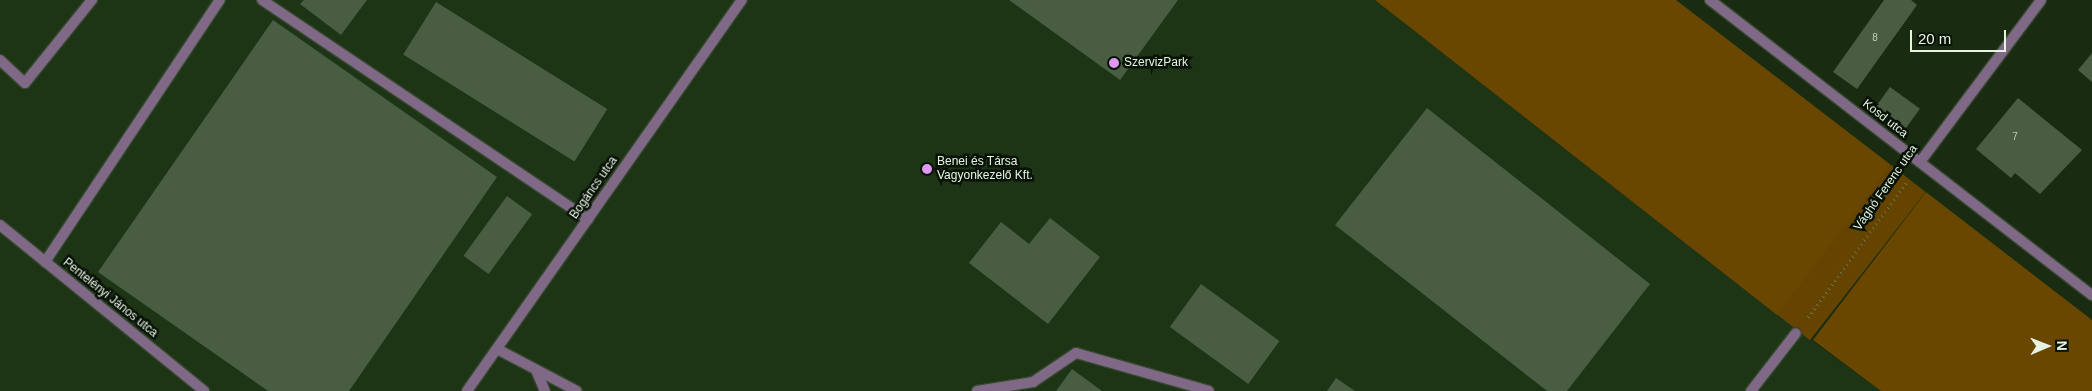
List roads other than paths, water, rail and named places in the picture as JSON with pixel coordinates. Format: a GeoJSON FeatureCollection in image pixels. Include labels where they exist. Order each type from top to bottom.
{"type":"FeatureCollection","features":[{"type":"Feature","properties":{"kind":"street"},"geometry":{"type":"LineString","coordinates":[[0,60],[25,83],[92,0]]}},
{"type":"Feature","properties":{"kind":"street"},"geometry":{"type":"LineString","coordinates":[[45,262],[220,0]]}},
{"type":"Feature","properties":{"kind":"street"},"geometry":{"type":"LineString","coordinates":[[262,0],[588,219]]}},
{"type":"Feature","properties":{"kind":"street","name":"Bogáncs utca"},"geometry":{"type":"LineString","coordinates":[[467,391],[742,0]]}},
{"type":"Feature","properties":{"kind":"street","name":"Kosd utca"},"geometry":{"type":"LineString","coordinates":[[1710,0],[2092,295]]}},
{"type":"Feature","properties":{"kind":"street","name":"Vághó Ferenc utca"},"geometry":{"type":"LineString","coordinates":[[1920,162],[2041,0]]}},
{"type":"Feature","properties":{"kind":"street","name":"Pentelényi János utca"},"geometry":{"type":"LineString","coordinates":[[0,225],[204,391]]}},
{"type":"Feature","properties":{"kind":"street"},"geometry":{"type":"LineString","coordinates":[[1751,391],[1796,334]]}},
{"type":"Feature","properties":{"kind":"street"},"geometry":{"type":"LineString","coordinates":[[497,349],[577,391]]}},
{"type":"Feature","properties":{"kind":"street"},"geometry":{"type":"LineString","coordinates":[[977,391],[1033,382],[1076,353],[1209,391]]}},
{"type":"Feature","properties":{"kind":"street"},"geometry":{"type":"LineString","coordinates":[[536,370],[545,391]]}},
{"type":"Feature","properties":{"kind":"place","name":"SzervizPark"},"geometry":{"type":"Point","coordinates":[1114,63]}},
{"type":"Feature","properties":{"kind":"place","name":"Benei és Társa Vagyonkezelő Kft."},"geometry":{"type":"Point","coordinates":[927,169]}}]}
